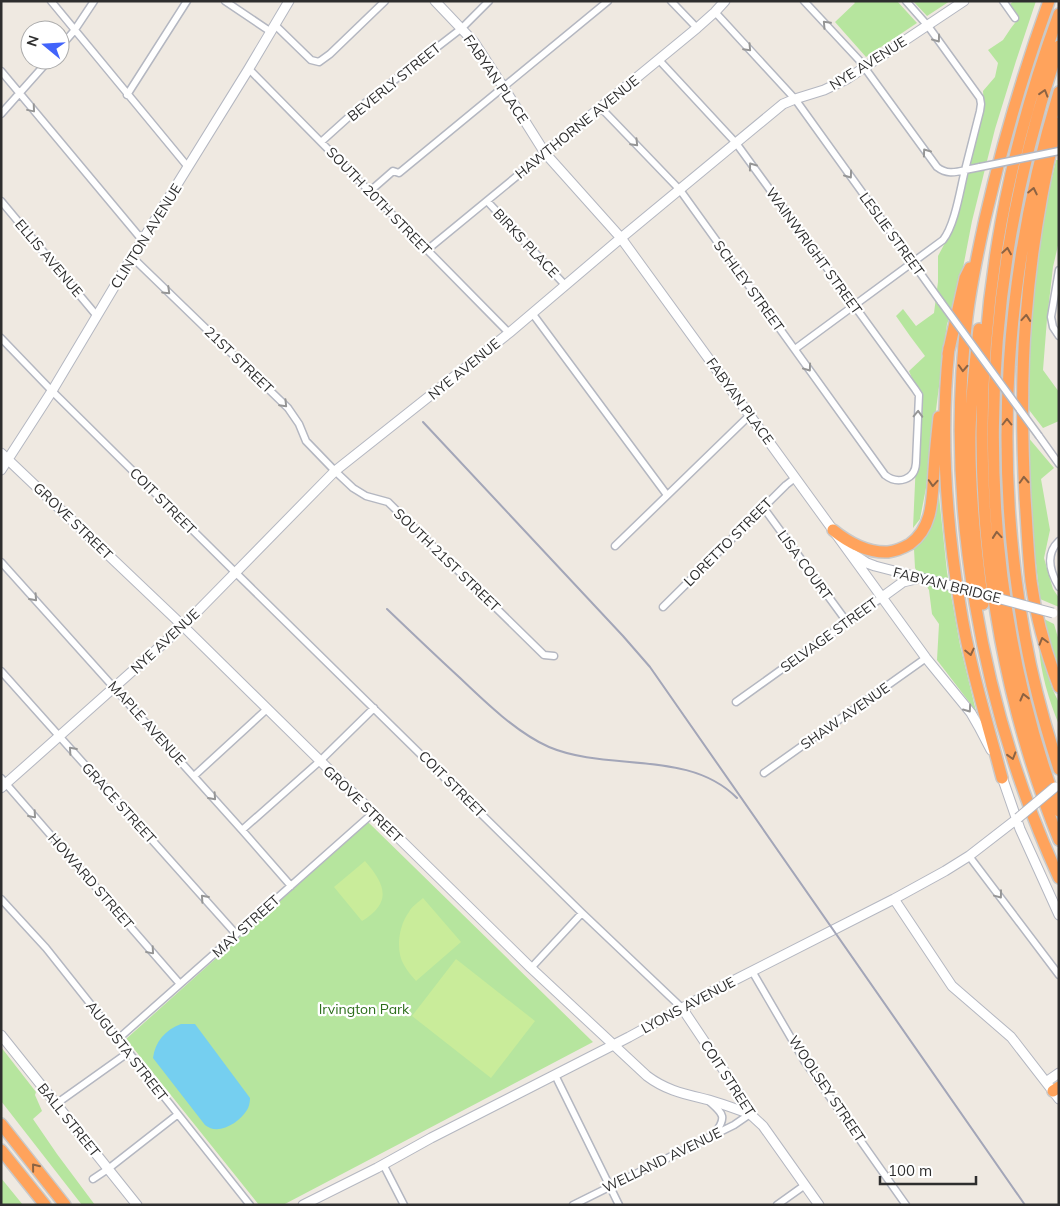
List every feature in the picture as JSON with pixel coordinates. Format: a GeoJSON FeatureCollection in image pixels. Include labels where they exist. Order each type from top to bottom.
{"type":"FeatureCollection","features":[{"type":"Feature","properties":{"kind":"highway"},"geometry":{"type":"LineString","coordinates":[[1048,1],[1029,57],[996,169],[978,251],[969,303],[961,412],[962,483],[968,553],[977,614],[988,668],[1006,737],[1028,804],[1059,878]]}},
{"type":"Feature","properties":{"kind":"highway"},"geometry":{"type":"LineString","coordinates":[[1006,737],[979,576],[972,503],[970,445],[973,383],[980,320],[1006,197],[1029,106],[1059,14]]}},
{"type":"Feature","properties":{"kind":"highway"},"geometry":{"type":"LineString","coordinates":[[1059,46],[1030,140],[1010,232],[996,342],[993,443],[995,514],[999,561],[1012,646],[1030,723],[1059,811]]}},
{"type":"Feature","properties":{"kind":"highway"},"geometry":{"type":"LineString","coordinates":[[1059,92],[1037,172],[1018,272],[1008,374],[1007,452],[1011,530],[1021,616],[1040,707],[1059,769]]}},
{"type":"Feature","properties":{"kind":"highway"},"geometry":{"type":"LineString","coordinates":[[1059,117],[1041,200],[1029,284],[1025,334],[1023,405],[1024,475],[1031,581],[1040,630],[1059,687]]}},
{"type":"Feature","properties":{"kind":"highway"},"geometry":{"type":"LineString","coordinates":[[1006,197],[991,291],[984,361],[982,456],[986,527],[996,618],[1011,690],[1032,766],[1059,840]]}},
{"type":"Feature","properties":{"kind":"highway"},"geometry":{"type":"LineString","coordinates":[[833,530],[846,540],[860,547],[882,552],[900,549],[914,541],[921,533],[931,508],[939,417],[949,348],[965,278],[978,251]]}},
{"type":"Feature","properties":{"kind":"highway"},"geometry":{"type":"LineString","coordinates":[[949,348],[946,389],[946,455],[950,528],[954,561],[969,650],[1002,778]]}},
{"type":"Feature","properties":{"kind":"highway"},"geometry":{"type":"LineString","coordinates":[[1,1124],[65,1205]]}},
{"type":"Feature","properties":{"kind":"highway"},"geometry":{"type":"LineString","coordinates":[[1,1150],[45,1205]]}},
{"type":"Feature","properties":{"kind":"main road","name":"CLINTON AVENUE"},"geometry":{"type":"LineString","coordinates":[[1,470],[5,456],[52,391],[289,1]]}},
{"type":"Feature","properties":{"kind":"main road","name":"FABYAN PLACE"},"geometry":{"type":"LineString","coordinates":[[435,1],[474,42],[545,153],[621,238],[881,598],[975,720],[987,741],[1017,819],[1059,914]]}},
{"type":"Feature","properties":{"kind":"main road","name":"HAWTHORNE AVENUE"},"geometry":{"type":"LineString","coordinates":[[545,153],[697,28],[725,1]]}},
{"type":"Feature","properties":{"kind":"main road","name":"NYE AVENUE"},"geometry":{"type":"LineString","coordinates":[[3,783],[60,736],[183,626],[335,471],[509,333],[783,104],[836,85],[865,68],[964,1]]}},
{"type":"Feature","properties":{"kind":"main road","name":"GROVE STREET"},"geometry":{"type":"LineString","coordinates":[[5,456],[183,626],[531,968],[647,1076],[678,1093],[708,1100],[750,1114]]}},
{"type":"Feature","properties":{"kind":"main road","name":"FABYAN BRIDGE"},"geometry":{"type":"LineString","coordinates":[[845,547],[867,563],[892,571],[1056,614]]}},
{"type":"Feature","properties":{"kind":"main road","name":"SELVAGE STREET"},"geometry":{"type":"LineString","coordinates":[[881,598],[906,581],[926,580]]}},
{"type":"Feature","properties":{"kind":"main road","name":"LYONS AVENUE"},"geometry":{"type":"LineString","coordinates":[[302,1205],[945,871],[969,856],[1059,784]]}},
{"type":"Feature","properties":{"kind":"main road"},"geometry":{"type":"LineString","coordinates":[[894,899],[952,986],[1006,1031],[1054,1090]]}},
{"type":"Feature","properties":{"kind":"main road","name":"COIT STREET"},"geometry":{"type":"LineString","coordinates":[[682,1008],[742,1098],[750,1114],[763,1126],[819,1205]]}},
{"type":"Feature","properties":{"kind":"main road","name":"BALL STREET"},"geometry":{"type":"LineString","coordinates":[[1,1035],[137,1205]]}},
{"type":"Feature","properties":{"kind":"main road"},"geometry":{"type":"LineString","coordinates":[[1054,1090],[1059,1073]]}},
{"type":"Feature","properties":{"kind":"street"},"geometry":{"type":"LineString","coordinates":[[51,1],[188,167]]}},
{"type":"Feature","properties":{"kind":"street"},"geometry":{"type":"LineString","coordinates":[[70,36],[94,1]]}},
{"type":"Feature","properties":{"kind":"street"},"geometry":{"type":"LineString","coordinates":[[127,94],[187,1]]}},
{"type":"Feature","properties":{"kind":"street"},"geometry":{"type":"LineString","coordinates":[[225,1],[273,29],[311,60],[319,62],[330,54],[385,1]]}},
{"type":"Feature","properties":{"kind":"street","name":"BEVERLY STREET"},"geometry":{"type":"LineString","coordinates":[[321,142],[361,106],[462,28],[489,1]]}},
{"type":"Feature","properties":{"kind":"street"},"geometry":{"type":"LineString","coordinates":[[369,192],[393,171],[400,173],[608,1]]}},
{"type":"Feature","properties":{"kind":"street"},"geometry":{"type":"LineString","coordinates":[[671,1],[697,28]]}},
{"type":"Feature","properties":{"kind":"street"},"geometry":{"type":"LineString","coordinates":[[804,1],[859,60],[937,167],[943,171],[950,173],[1059,151]]}},
{"type":"Feature","properties":{"kind":"street"},"geometry":{"type":"LineString","coordinates":[[795,349],[939,244],[946,237],[952,224],[981,101],[928,26],[906,1]]}},
{"type":"Feature","properties":{"kind":"street"},"geometry":{"type":"LineString","coordinates":[[1003,1],[1015,18]]}},
{"type":"Feature","properties":{"kind":"street","name":"LESLIE STREET"},"geometry":{"type":"LineString","coordinates":[[715,12],[794,99],[1059,464]]}},
{"type":"Feature","properties":{"kind":"street","name":"WAINWRIGHT STREET"},"geometry":{"type":"LineString","coordinates":[[659,60],[736,143],[915,389],[918,395],[916,463],[913,472],[905,479],[894,480],[885,475]]}},
{"type":"Feature","properties":{"kind":"street","name":"SOUTH 20TH STREET"},"geometry":{"type":"LineString","coordinates":[[249,69],[509,333]]}},
{"type":"Feature","properties":{"kind":"street"},"geometry":{"type":"LineString","coordinates":[[1,114],[40,70]]}},
{"type":"Feature","properties":{"kind":"street"},"geometry":{"type":"LineString","coordinates":[[1,72],[142,241]]}},
{"type":"Feature","properties":{"kind":"street","name":"SCHLEY STREET"},"geometry":{"type":"LineString","coordinates":[[601,108],[680,190],[885,475]]}},
{"type":"Feature","properties":{"kind":"street","name":"HAWTHORNE AVENUE"},"geometry":{"type":"LineString","coordinates":[[426,250],[545,153]]}},
{"type":"Feature","properties":{"kind":"street","name":"ELLIS AVENUE"},"geometry":{"type":"LineString","coordinates":[[1,200],[97,316]]}},
{"type":"Feature","properties":{"kind":"street","name":"BIRKS PLACE"},"geometry":{"type":"LineString","coordinates":[[486,201],[565,285]]}},
{"type":"Feature","properties":{"kind":"street","name":"21ST STREET"},"geometry":{"type":"LineString","coordinates":[[132,258],[288,408],[306,441],[335,471]]}},
{"type":"Feature","properties":{"kind":"street"},"geometry":{"type":"LineString","coordinates":[[1059,270],[1051,317],[1053,327],[1059,336]]}},
{"type":"Feature","properties":{"kind":"street"},"geometry":{"type":"LineString","coordinates":[[532,313],[667,496]]}},
{"type":"Feature","properties":{"kind":"street","name":"COIT STREET"},"geometry":{"type":"LineString","coordinates":[[1,338],[236,573],[582,913],[682,1008]]}},
{"type":"Feature","properties":{"kind":"street"},"geometry":{"type":"LineString","coordinates":[[615,546],[750,415]]}},
{"type":"Feature","properties":{"kind":"street","name":"SOUTH 21ST STREET"},"geometry":{"type":"LineString","coordinates":[[335,471],[353,488],[366,496],[388,502],[544,655],[554,656]]}},
{"type":"Feature","properties":{"kind":"street","name":"LORETTO STREET"},"geometry":{"type":"LineString","coordinates":[[663,606],[795,478]]}},
{"type":"Feature","properties":{"kind":"street","name":"LISA COURT"},"geometry":{"type":"LineString","coordinates":[[763,508],[847,622]]}},
{"type":"Feature","properties":{"kind":"street"},"geometry":{"type":"LineString","coordinates":[[1059,540],[1053,546],[1050,557],[1052,571],[1059,587]]}},
{"type":"Feature","properties":{"kind":"street","name":"MAPLE AVENUE"},"geometry":{"type":"LineString","coordinates":[[1,562],[291,886]]}},
{"type":"Feature","properties":{"kind":"street","name":"SELVAGE STREET"},"geometry":{"type":"LineString","coordinates":[[736,702],[881,598]]}},
{"type":"Feature","properties":{"kind":"street","name":"SHAW AVENUE"},"geometry":{"type":"LineString","coordinates":[[764,773],[926,658]]}},
{"type":"Feature","properties":{"kind":"street","name":"GRACE STREET"},"geometry":{"type":"LineString","coordinates":[[1,671],[236,934]]}},
{"type":"Feature","properties":{"kind":"street"},"geometry":{"type":"LineString","coordinates":[[242,830],[320,761],[374,708]]}},
{"type":"Feature","properties":{"kind":"street"},"geometry":{"type":"LineString","coordinates":[[194,776],[267,709]]}},
{"type":"Feature","properties":{"kind":"street","name":"HOWARD STREET"},"geometry":{"type":"LineString","coordinates":[[3,783],[180,984]]}},
{"type":"Feature","properties":{"kind":"street","name":"MAY STREET"},"geometry":{"type":"LineString","coordinates":[[118,1039],[373,813]]}},
{"type":"Feature","properties":{"kind":"street"},"geometry":{"type":"LineString","coordinates":[[969,856],[1059,975]]}},
{"type":"Feature","properties":{"kind":"street","name":"AUGUSTA STREET"},"geometry":{"type":"LineString","coordinates":[[1,899],[46,948],[250,1205]]}},
{"type":"Feature","properties":{"kind":"street"},"geometry":{"type":"LineString","coordinates":[[531,968],[582,913]]}},
{"type":"Feature","properties":{"kind":"street","name":"WOOLSEY STREET"},"geometry":{"type":"LineString","coordinates":[[752,971],[805,1062],[906,1205]]}},
{"type":"Feature","properties":{"kind":"street"},"geometry":{"type":"LineString","coordinates":[[56,1104],[129,1052]]}},
{"type":"Feature","properties":{"kind":"street"},"geometry":{"type":"LineString","coordinates":[[555,1075],[619,1205]]}},
{"type":"Feature","properties":{"kind":"street"},"geometry":{"type":"LineString","coordinates":[[708,1100],[722,1113],[720,1127],[714,1135]]}},
{"type":"Feature","properties":{"kind":"street","name":"WELLAND AVENUE"},"geometry":{"type":"LineString","coordinates":[[573,1205],[734,1125],[750,1114]]}},
{"type":"Feature","properties":{"kind":"street"},"geometry":{"type":"LineString","coordinates":[[93,1179],[177,1115]]}},
{"type":"Feature","properties":{"kind":"street"},"geometry":{"type":"LineString","coordinates":[[383,1164],[404,1205]]}},
{"type":"Feature","properties":{"kind":"street"},"geometry":{"type":"LineString","coordinates":[[777,1205],[805,1185]]}},
{"type":"Feature","properties":{"kind":"green space"},"geometry":{"type":"Polygon","coordinates":[[[853,1],[897,1],[917,23],[866,57],[835,22],[855,3],[853,1]]]}},
{"type":"Feature","properties":{"kind":"green space"},"geometry":{"type":"Polygon","coordinates":[[[913,1],[950,1],[927,16],[913,1]]]}},
{"type":"Feature","properties":{"kind":"green space"},"geometry":{"type":"Polygon","coordinates":[[[1014,1],[1036,1],[995,129],[972,221],[958,294],[947,324],[926,488],[920,519],[913,528],[919,395],[909,371],[925,356],[896,316],[903,309],[916,326],[934,313],[938,282],[938,256],[955,224],[969,155],[984,107],[983,91],[995,77],[998,63],[988,50],[1003,40],[1018,19],[1010,4],[1014,1]]]}},
{"type":"Feature","properties":{"kind":"green space"},"geometry":{"type":"Polygon","coordinates":[[[1056,160],[1059,160],[1059,241],[1053,267],[1043,370],[1059,392],[1059,421],[1043,428],[1026,406],[1032,313],[1039,252],[1056,160]]]}},
{"type":"Feature","properties":{"kind":"green space"},"geometry":{"type":"Polygon","coordinates":[[[1027,436],[1054,468],[1041,479],[1050,530],[1044,558],[1053,589],[1059,598],[1059,607],[1040,599],[1027,436]]]}},
{"type":"Feature","properties":{"kind":"green space"},"geometry":{"type":"Polygon","coordinates":[[[939,496],[947,572],[960,645],[976,711],[937,660],[939,624],[932,614],[929,590],[915,568],[914,549],[939,496]]]}},
{"type":"Feature","properties":{"kind":"green space"},"geometry":{"type":"Polygon","coordinates":[[[1042,618],[1054,624],[1059,641],[1059,672],[1042,618]]]}},
{"type":"Feature","properties":{"kind":"green space"},"geometry":{"type":"Polygon","coordinates":[[[1039,645],[1052,688],[1059,703],[1059,725],[1046,686],[1039,645]]]}},
{"type":"Feature","properties":{"kind":"green space","name":"Irvington Park"},"geometry":{"type":"Polygon","coordinates":[[[368,822],[593,1042],[283,1205],[259,1205],[126,1039],[368,822]]]}},
{"type":"Feature","properties":{"kind":"green space"},"geometry":{"type":"Polygon","coordinates":[[[365,861],[377,877],[383,893],[378,907],[362,921],[334,887],[365,861]]]}},
{"type":"Feature","properties":{"kind":"green space"},"geometry":{"type":"Polygon","coordinates":[[[423,898],[461,942],[416,981],[401,959],[399,938],[406,917],[412,908],[423,898]]]}},
{"type":"Feature","properties":{"kind":"green space"},"geometry":{"type":"Polygon","coordinates":[[[456,959],[535,1021],[491,1078],[412,1016],[456,959]]]}},
{"type":"Feature","properties":{"kind":"green space"},"geometry":{"type":"Polygon","coordinates":[[[1,1047],[36,1092],[35,1095],[42,1111],[33,1119],[95,1205],[82,1205],[1,1101],[1,1047]]]}},
{"type":"Feature","properties":{"kind":"green space"},"geometry":{"type":"Polygon","coordinates":[[[1,1178],[23,1205],[1,1205],[1,1178]]]}},
{"type":"Feature","properties":{"kind":"water"},"geometry":{"type":"Polygon","coordinates":[[[181,1024],[195,1024],[250,1098],[250,1103],[243,1115],[234,1123],[222,1129],[210,1128],[205,1125],[153,1058],[156,1047],[162,1037],[181,1024]]]}},
{"type":"Feature","properties":{"kind":"railway"},"geometry":{"type":"LineString","coordinates":[[423,422],[650,667],[1025,1205]]}},
{"type":"Feature","properties":{"kind":"railway"},"geometry":{"type":"LineString","coordinates":[[387,609],[490,706],[525,734],[537,741],[572,754],[597,759],[672,767],[696,773],[718,783],[737,798]]}}]}
